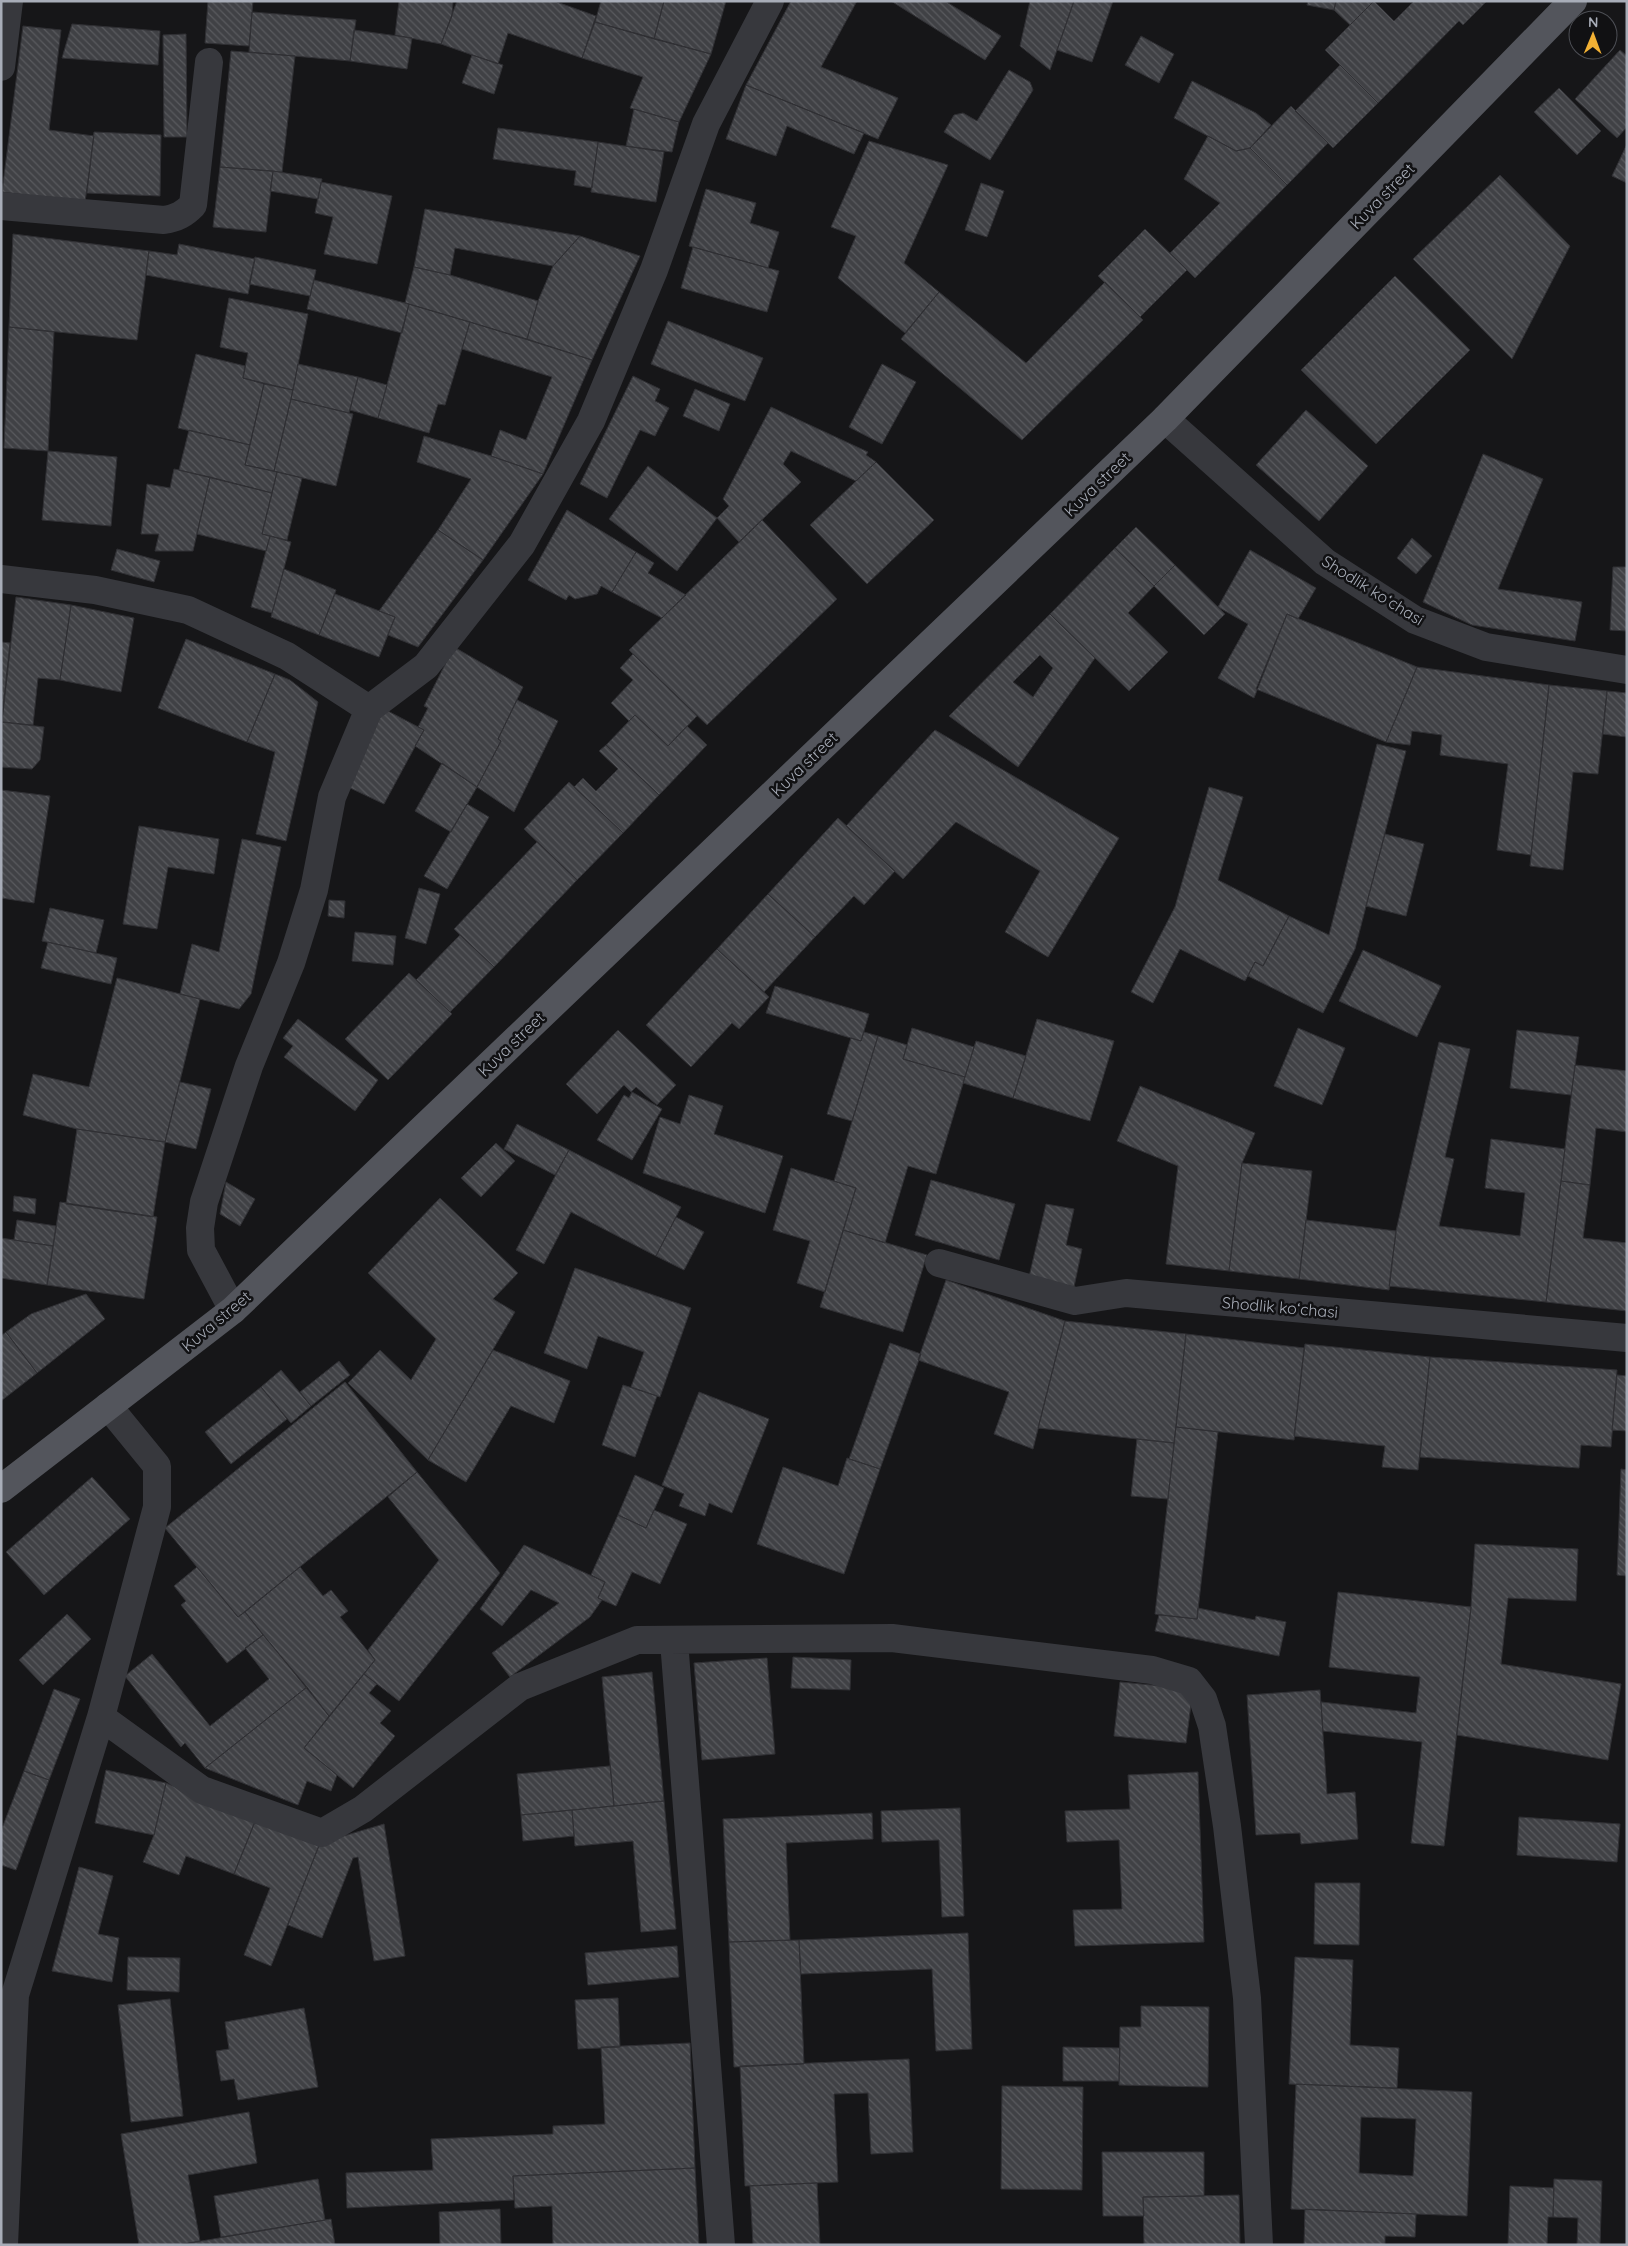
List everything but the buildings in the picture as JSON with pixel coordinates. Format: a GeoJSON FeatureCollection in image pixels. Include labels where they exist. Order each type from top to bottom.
{"type":"FeatureCollection","features":[{"type":"Feature","properties":{"kind":"main road","name":"Kuva street"},"geometry":{"type":"LineString","coordinates":[[1,1489],[233,1310],[1165,419],[1573,1]]}},
{"type":"Feature","properties":{"kind":"street"},"geometry":{"type":"LineString","coordinates":[[1,67],[9,1]]}},
{"type":"Feature","properties":{"kind":"street"},"geometry":{"type":"LineString","coordinates":[[233,1310],[201,1250],[200,1228],[204,1202],[250,1066],[291,964],[314,890],[332,797],[368,708],[426,666],[522,544],[591,421],[654,270],[706,124],[770,1]]}},
{"type":"Feature","properties":{"kind":"street"},"geometry":{"type":"LineString","coordinates":[[1,206],[164,220],[176,218],[186,212],[192,205],[209,62]]}},
{"type":"Feature","properties":{"kind":"street","name":"Shodlik koʻchasi"},"geometry":{"type":"LineString","coordinates":[[1165,419],[1325,562],[1415,620],[1486,647],[1627,670]]}},
{"type":"Feature","properties":{"kind":"street"},"geometry":{"type":"LineString","coordinates":[[1,578],[95,590],[188,610],[287,656],[368,708]]}},
{"type":"Feature","properties":{"kind":"street","name":"Shodlik koʻchasi"},"geometry":{"type":"LineString","coordinates":[[939,1263],[1075,1301],[1126,1293],[1627,1338]]}},
{"type":"Feature","properties":{"kind":"street"},"geometry":{"type":"LineString","coordinates":[[4,2245],[15,1995],[101,1717],[157,1498],[157,1466],[108,1406]]}},
{"type":"Feature","properties":{"kind":"street"},"geometry":{"type":"LineString","coordinates":[[101,1717],[202,1790],[322,1832],[363,1808],[520,1687],[637,1640],[892,1638],[1152,1670],[1189,1681],[1203,1699],[1212,1726],[1227,1826],[1247,1998],[1260,2245]]}},
{"type":"Feature","properties":{"kind":"street"},"geometry":{"type":"LineString","coordinates":[[674,1641],[721,2245]]}}]}
